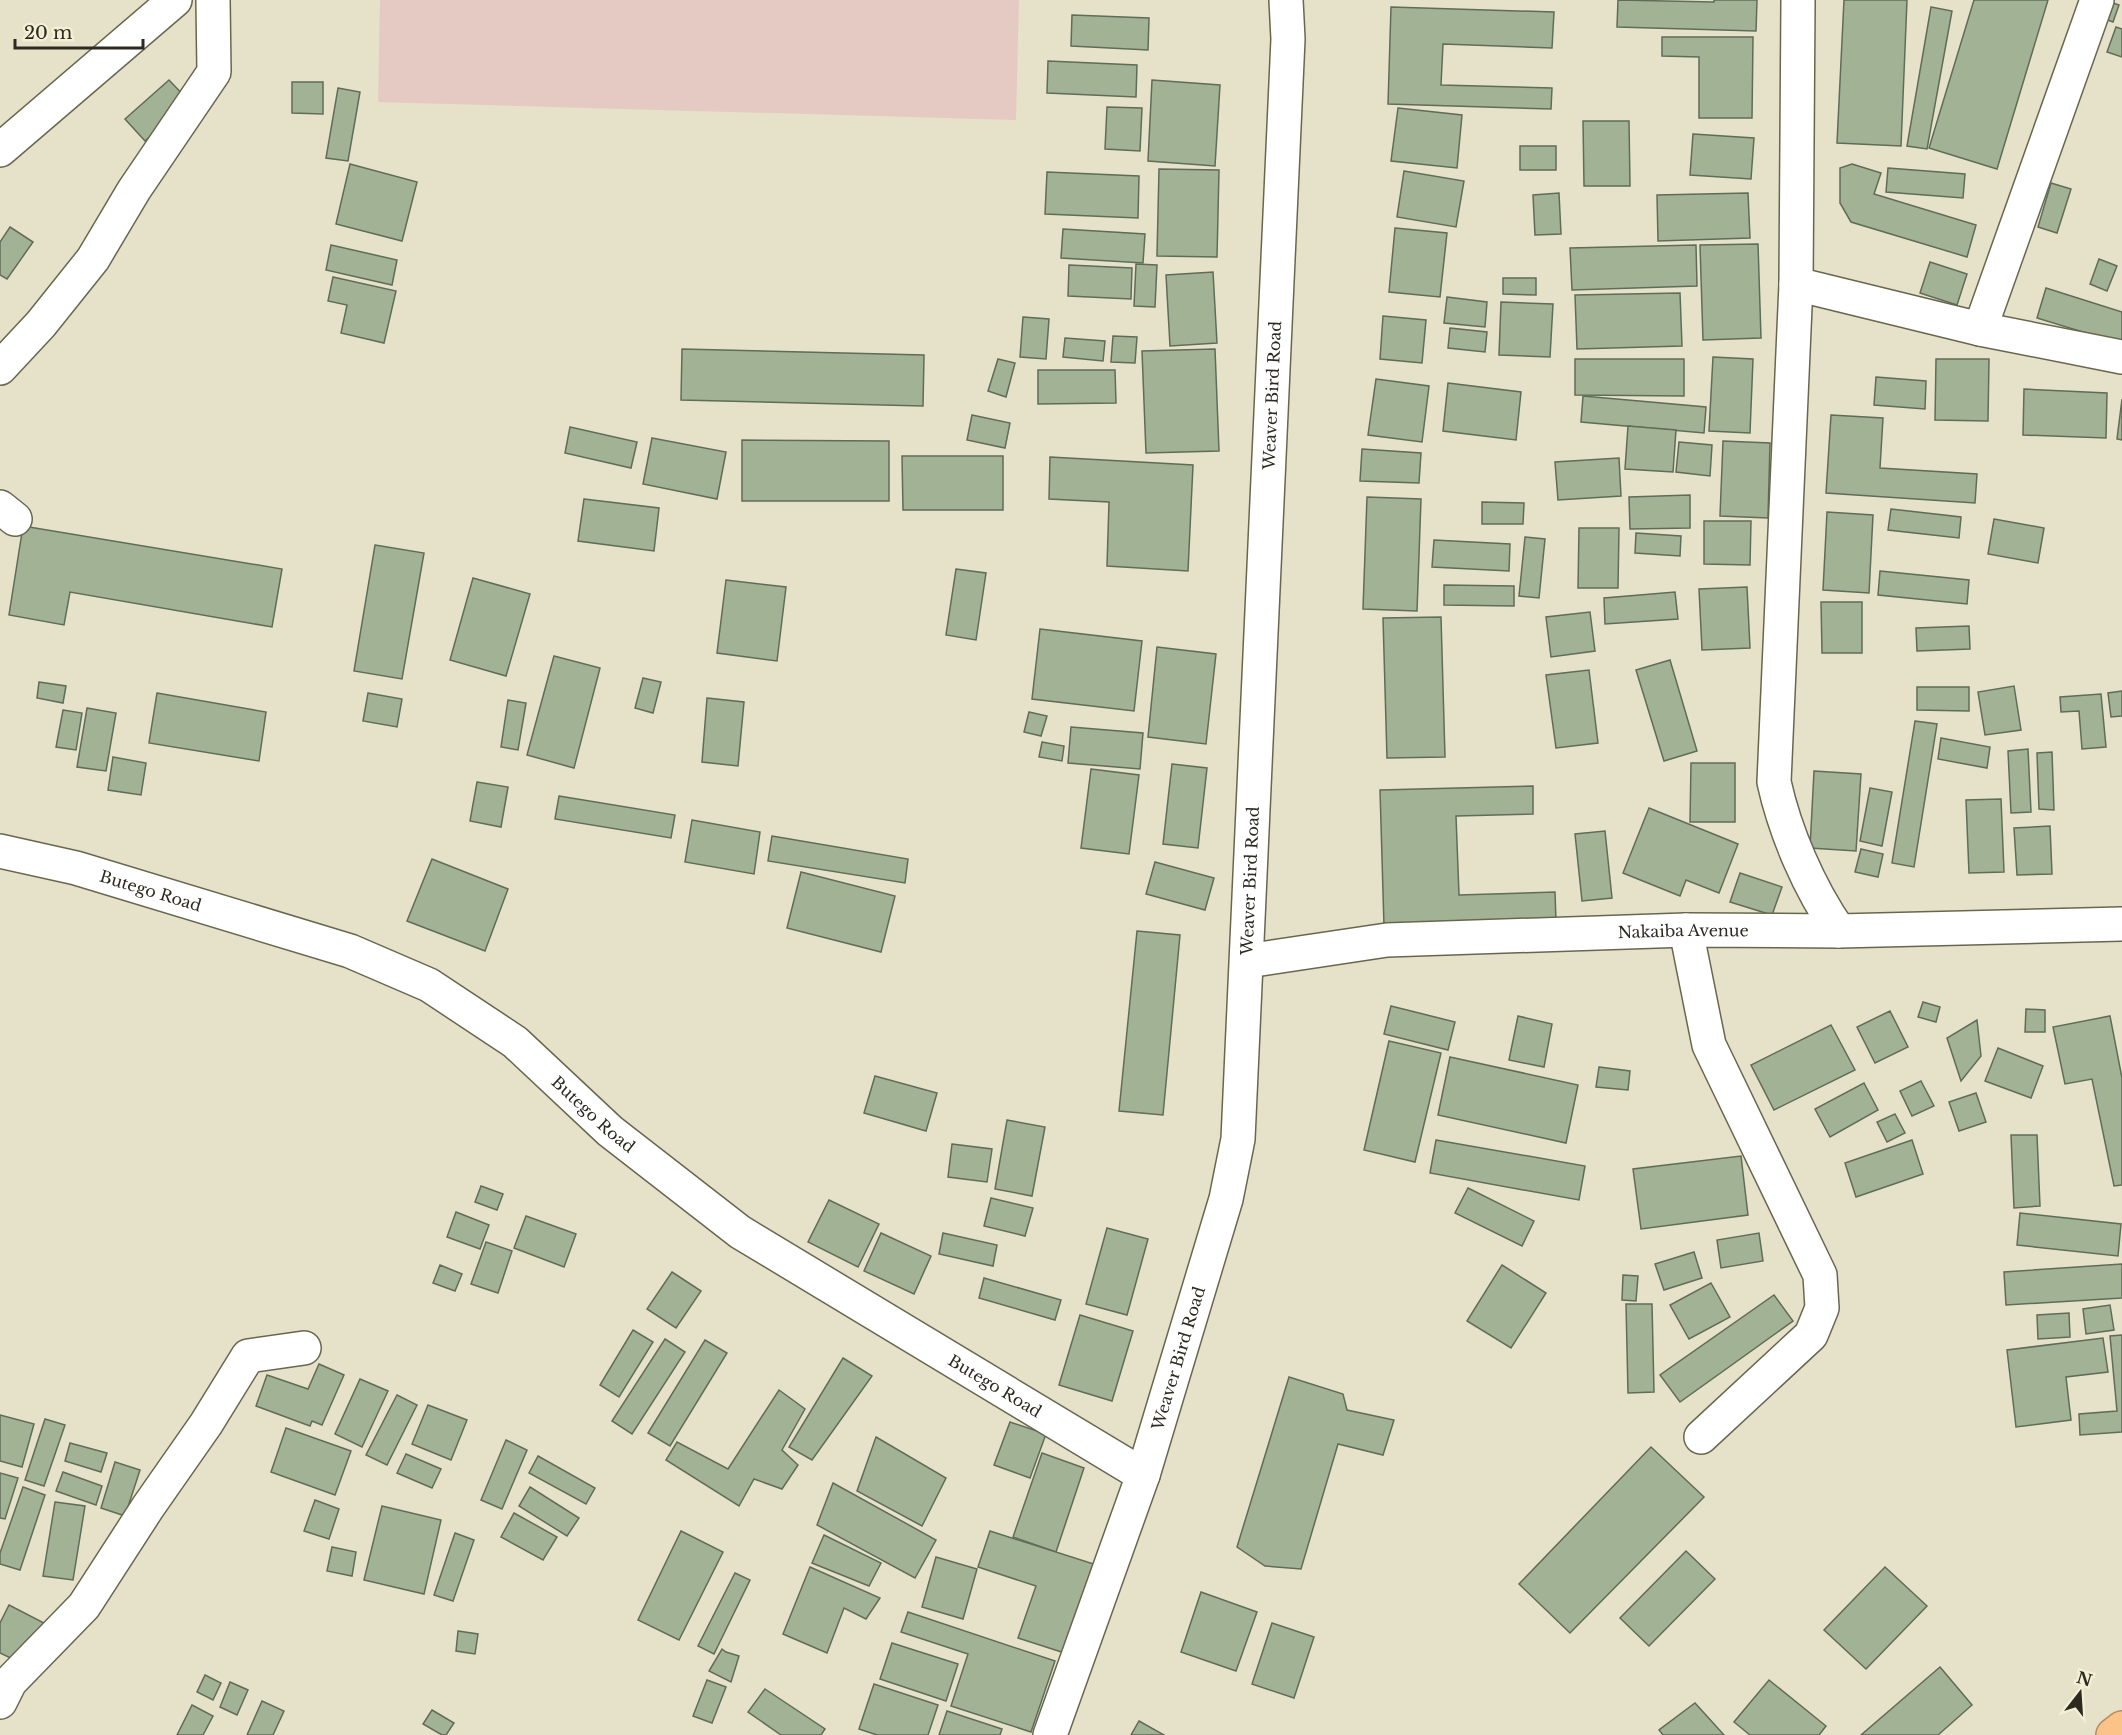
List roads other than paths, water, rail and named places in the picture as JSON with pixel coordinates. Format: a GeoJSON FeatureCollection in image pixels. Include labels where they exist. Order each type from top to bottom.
{"type":"FeatureCollection","features":[{"type":"Feature","properties":{"kind":"highway"},"geometry":{"type":"LineString","coordinates":[[2113,1735],[2122,1728]]}},
{"type":"Feature","properties":{"kind":"street"},"geometry":{"type":"LineString","coordinates":[[0,150],[175,0]]}},
{"type":"Feature","properties":{"kind":"street"},"geometry":{"type":"LineString","coordinates":[[0,368],[41,324],[93,259],[134,190],[214,72],[213,0]]}},
{"type":"Feature","properties":{"kind":"street","name":"Weaver Bird Road"},"geometry":{"type":"LineString","coordinates":[[1050,1735],[1143,1475],[1226,1199],[1236,1149],[1247,961],[1288,51],[1286,0]]}},
{"type":"Feature","properties":{"kind":"street"},"geometry":{"type":"LineString","coordinates":[[1798,0],[1796,284],[1774,782],[1782,817],[1826,913],[1839,930]]}},
{"type":"Feature","properties":{"kind":"street"},"geometry":{"type":"LineString","coordinates":[[1980,329],[2097,0]]}},
{"type":"Feature","properties":{"kind":"street"},"geometry":{"type":"LineString","coordinates":[[1796,284],[1980,329],[2122,357]]}},
{"type":"Feature","properties":{"kind":"street","name":"Butego Road"},"geometry":{"type":"LineString","coordinates":[[0,850],[76,868],[339,948],[429,985],[515,1042],[610,1131],[740,1232],[1143,1475]]}},
{"type":"Feature","properties":{"kind":"street","name":"Nakaiba Avenue"},"geometry":{"type":"LineString","coordinates":[[1247,961],[1387,940],[1686,930],[1839,930],[2122,924]]}},
{"type":"Feature","properties":{"kind":"street"},"geometry":{"type":"LineString","coordinates":[[1686,930],[1709,1045],[1820,1275],[1822,1308],[1811,1335],[1701,1437]]}},
{"type":"Feature","properties":{"kind":"street"},"geometry":{"type":"LineString","coordinates":[[0,1702],[10,1682],[84,1606],[148,1507],[206,1424],[248,1356],[304,1348]]}}]}
